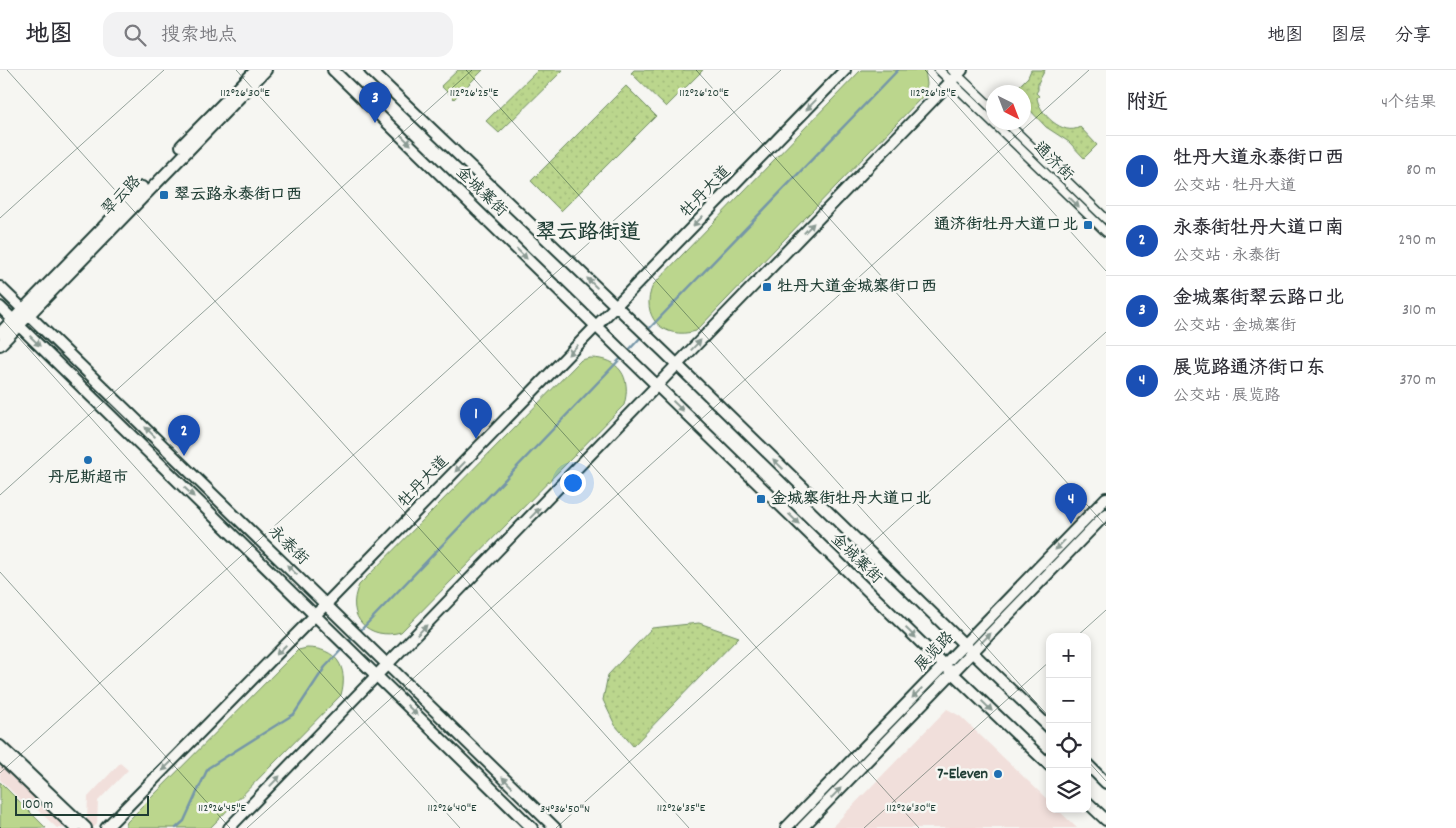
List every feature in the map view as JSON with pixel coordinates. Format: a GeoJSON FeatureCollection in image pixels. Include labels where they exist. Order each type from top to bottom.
{"type":"FeatureCollection","features":[{"type":"Feature","properties":{"kind":"main road","name":"翠云路"},"geometry":{"type":"LineString","coordinates":[[0,345],[26,312],[256,70]]}},
{"type":"Feature","properties":{"kind":"main road","name":"翠云路"},"geometry":{"type":"LineString","coordinates":[[26,312],[266,70]]}},
{"type":"Feature","properties":{"kind":"main road","name":"金城寨街"},"geometry":{"type":"LineString","coordinates":[[333,70],[1046,762]]}},
{"type":"Feature","properties":{"kind":"main road","name":"金城寨街"},"geometry":{"type":"LineString","coordinates":[[370,70],[628,316],[1046,724]]}},
{"type":"Feature","properties":{"kind":"main road","name":"牡丹大道"},"geometry":{"type":"LineString","coordinates":[[106,828],[846,70]]}},
{"type":"Feature","properties":{"kind":"main road"},"geometry":{"type":"LineString","coordinates":[[228,828],[388,665],[955,74]]}},
{"type":"Feature","properties":{"kind":"main road","name":"永泰街"},"geometry":{"type":"LineString","coordinates":[[0,287],[555,828]]}},
{"type":"Feature","properties":{"kind":"main road","name":"永泰街"},"geometry":{"type":"LineString","coordinates":[[0,308],[532,828]]}},
{"type":"Feature","properties":{"kind":"main road","name":"翠云路"},"geometry":{"type":"LineString","coordinates":[[0,334],[16,323]]}},
{"type":"Feature","properties":{"kind":"main road","name":"展览路"},"geometry":{"type":"LineString","coordinates":[[786,828],[1106,498]]}},
{"type":"Feature","properties":{"kind":"main road","name":"展览路"},"geometry":{"type":"LineString","coordinates":[[802,828],[1106,514]]}},
{"type":"Feature","properties":{"kind":"main road"},"geometry":{"type":"LineString","coordinates":[[0,746],[86,828]]}},
{"type":"Feature","properties":{"kind":"main road"},"geometry":{"type":"LineString","coordinates":[[0,756],[75,828]]}},
{"type":"Feature","properties":{"kind":"main road"},"geometry":{"type":"LineString","coordinates":[[1091,768],[1106,782]]}},
{"type":"Feature","properties":{"kind":"main road"},"geometry":{"type":"LineString","coordinates":[[1091,806],[1106,820]]}},
{"type":"Feature","properties":{"kind":"street","name":"通济街"},"geometry":{"type":"LineString","coordinates":[[939,70],[955,74],[986,103]]}},
{"type":"Feature","properties":{"kind":"street","name":"通济街"},"geometry":{"type":"LineString","coordinates":[[955,74],[1106,232]]}},
{"type":"Feature","properties":{"kind":"street","name":"通济街"},"geometry":{"type":"LineString","coordinates":[[1014,130],[1106,219]]}},
{"type":"Feature","properties":{"kind":"shaded area"},"geometry":{"type":"Polygon","coordinates":[[[947,709],[960,716],[1046,798],[1046,813],[1061,813],[1077,828],[831,828],[947,709]]]}},
{"type":"Feature","properties":{"kind":"shaded area"},"geometry":{"type":"Polygon","coordinates":[[[9,744],[23,758],[21,759],[86,822],[88,797],[120,763],[128,770],[98,801],[97,824],[93,828],[57,828],[31,804],[28,807],[0,780],[0,753],[9,744]]]}},
{"type":"Feature","properties":{"kind":"green space"},"geometry":{"type":"Polygon","coordinates":[[[458,70],[483,70],[454,99],[441,86],[458,70]]]}},
{"type":"Feature","properties":{"kind":"green space"},"geometry":{"type":"Polygon","coordinates":[[[538,70],[563,70],[499,133],[486,121],[538,70]]]}},
{"type":"Feature","properties":{"kind":"green space"},"geometry":{"type":"Polygon","coordinates":[[[634,70],[703,70],[666,107],[631,73],[634,70]]]}},
{"type":"Feature","properties":{"kind":"green space"},"geometry":{"type":"Polygon","coordinates":[[[861,70],[925,70],[927,84],[924,95],[696,331],[684,333],[664,329],[652,316],[649,307],[649,296],[653,285],[861,70]]]}},
{"type":"Feature","properties":{"kind":"green space"},"geometry":{"type":"Polygon","coordinates":[[[1031,70],[1045,70],[1038,83],[1036,93],[1039,96],[1037,98],[1042,110],[1059,126],[1066,129],[1080,127],[1097,145],[1084,158],[1069,142],[1046,127],[1031,111],[1031,85],[1020,85],[1028,77],[1031,70]]]}},
{"type":"Feature","properties":{"kind":"green space"},"geometry":{"type":"Polygon","coordinates":[[[626,86],[656,116],[561,211],[531,181],[626,86]]]}},
{"type":"Feature","properties":{"kind":"green space"},"geometry":{"type":"Polygon","coordinates":[[[590,358],[609,361],[621,371],[626,386],[624,405],[401,632],[379,633],[370,630],[362,624],[357,616],[355,607],[355,597],[359,585],[581,360],[590,358]]]}},
{"type":"Feature","properties":{"kind":"green space"},"geometry":{"type":"Polygon","coordinates":[[[699,623],[739,637],[633,746],[615,725],[603,700],[608,675],[652,628],[699,623]]]}},
{"type":"Feature","properties":{"kind":"green space"},"geometry":{"type":"Polygon","coordinates":[[[307,648],[326,651],[338,661],[343,676],[341,695],[210,828],[125,828],[127,822],[298,650],[307,648]]]}},
{"type":"Feature","properties":{"kind":"green space"},"geometry":{"type":"Polygon","coordinates":[[[0,782],[46,828],[0,828],[0,782]]]}},
{"type":"Feature","properties":{"kind":"waterway"},"geometry":{"type":"LineString","coordinates":[[646,332],[898,70]]}},
{"type":"Feature","properties":{"kind":"waterway"},"geometry":{"type":"LineString","coordinates":[[627,352],[642,336]]}},
{"type":"Feature","properties":{"kind":"waterway"},"geometry":{"type":"LineString","coordinates":[[359,632],[623,356]]}},
{"type":"Feature","properties":{"kind":"waterway"},"geometry":{"type":"LineString","coordinates":[[347,644],[355,636]]}},
{"type":"Feature","properties":{"kind":"waterway"},"geometry":{"type":"LineString","coordinates":[[176,828],[184,821],[208,768],[294,714],[325,667],[343,648]]}},
{"type":"Feature","properties":{"kind":"place","name":"金城寨街翠云路口北"},"geometry":{"type":"Point","coordinates":[375,123]}},
{"type":"Feature","properties":{"kind":"place","name":"翠云路永泰街口西"},"geometry":{"type":"Point","coordinates":[164,195]}},
{"type":"Feature","properties":{"kind":"place","name":"通济街牡丹大道口北"},"geometry":{"type":"Point","coordinates":[1088,225]}},
{"type":"Feature","properties":{"kind":"place","name":"牡丹大道金城寨街口西"},"geometry":{"type":"Point","coordinates":[767,287]}},
{"type":"Feature","properties":{"kind":"place","name":"牡丹大道永泰街口西"},"geometry":{"type":"Point","coordinates":[476,439]}},
{"type":"Feature","properties":{"kind":"place","name":"永泰街牡丹大道口南"},"geometry":{"type":"Point","coordinates":[184,456]}},
{"type":"Feature","properties":{"kind":"place","name":"丹尼斯超市"},"geometry":{"type":"Point","coordinates":[88,460]}},
{"type":"Feature","properties":{"kind":"place","name":"金城寨街牡丹大道口北"},"geometry":{"type":"Point","coordinates":[761,499]}},
{"type":"Feature","properties":{"kind":"place","name":"展览路通济街口东"},"geometry":{"type":"Point","coordinates":[1071,524]}},
{"type":"Feature","properties":{"kind":"place","name":"7-Eleven"},"geometry":{"type":"Point","coordinates":[998,774]}},
{"type":"Feature","properties":{"kind":"district","name":"翠云路街道"},"geometry":{"type":"Point","coordinates":[588,234]}}]}
